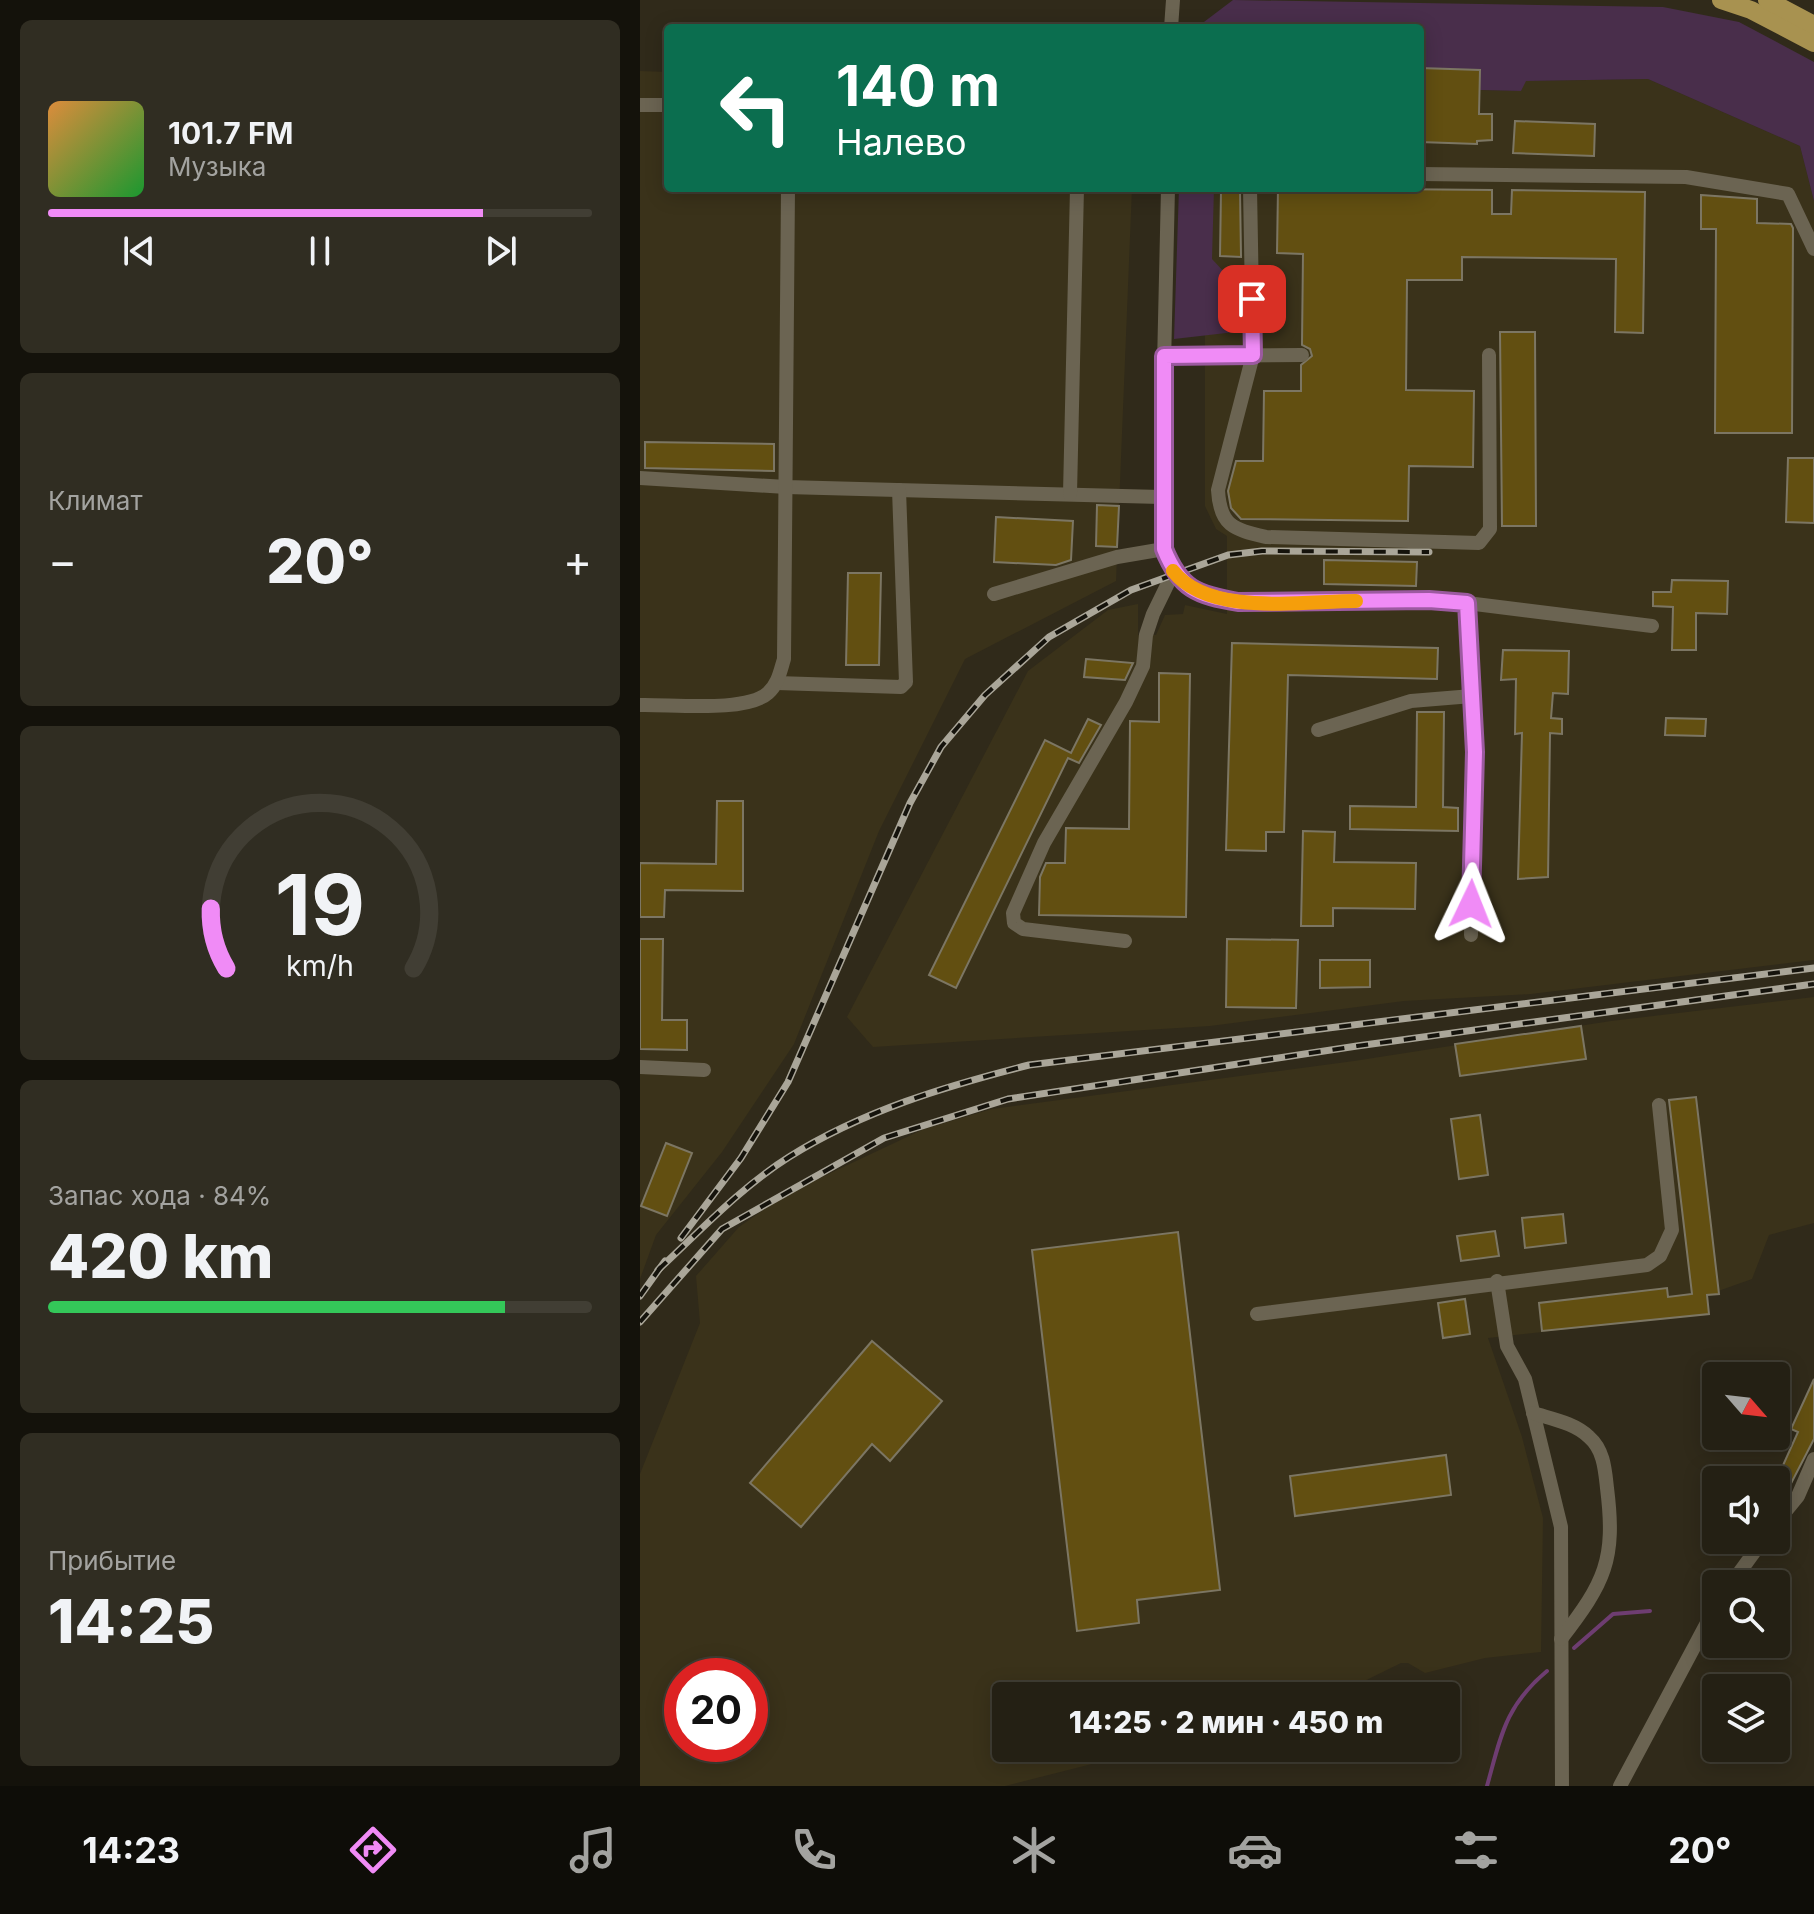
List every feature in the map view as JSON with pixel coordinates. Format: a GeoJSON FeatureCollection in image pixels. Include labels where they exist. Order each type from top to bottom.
{"type":"FeatureCollection","features":[{"type":"Feature","properties":{"kind":"main road"},"geometry":{"type":"LineString","coordinates":[[1721,0],[1751,10],[1814,43]]}},
{"type":"Feature","properties":{"kind":"main road"},"geometry":{"type":"LineString","coordinates":[[1767,0],[1814,25]]}},
{"type":"Feature","properties":{"kind":"street"},"geometry":{"type":"LineString","coordinates":[[1171,24],[1173,0]]}},
{"type":"Feature","properties":{"kind":"street"},"geometry":{"type":"LineString","coordinates":[[640,105],[664,105]]}},
{"type":"Feature","properties":{"kind":"street"},"geometry":{"type":"LineString","coordinates":[[1424,174],[1686,177],[1788,194],[1814,249]]}},
{"type":"Feature","properties":{"kind":"street"},"geometry":{"type":"LineString","coordinates":[[640,705],[747,704],[767,694],[777,683],[784,659],[788,192]]}},
{"type":"Feature","properties":{"kind":"street"},"geometry":{"type":"LineString","coordinates":[[1070,494],[1077,192]]}},
{"type":"Feature","properties":{"kind":"street"},"geometry":{"type":"LineString","coordinates":[[1168,192],[1161,497],[1164,549],[1173,573],[1189,589],[1212,598],[1238,602],[1429,600],[1652,626]]}},
{"type":"Feature","properties":{"kind":"street"},"geometry":{"type":"LineString","coordinates":[[1250,192],[1253,355],[1218,490],[1219,510],[1228,523],[1243,532],[1266,537],[1479,543],[1490,529],[1489,355]]}},
{"type":"Feature","properties":{"kind":"street"},"geometry":{"type":"LineString","coordinates":[[1164,356],[1302,355]]}},
{"type":"Feature","properties":{"kind":"street"},"geometry":{"type":"LineString","coordinates":[[640,478],[786,487],[1161,497]]}},
{"type":"Feature","properties":{"kind":"street"},"geometry":{"type":"LineString","coordinates":[[777,683],[901,687],[906,682],[899,490]]}},
{"type":"Feature","properties":{"kind":"street"},"geometry":{"type":"LineString","coordinates":[[994,594],[1117,557],[1164,549]]}},
{"type":"Feature","properties":{"kind":"street"},"geometry":{"type":"LineString","coordinates":[[1125,941],[1023,929],[1014,923],[1013,913],[1044,843],[1126,702],[1143,666],[1146,635],[1173,573]]}},
{"type":"Feature","properties":{"kind":"street"},"geometry":{"type":"LineString","coordinates":[[1467,603],[1475,752],[1471,935]]}},
{"type":"Feature","properties":{"kind":"street"},"geometry":{"type":"LineString","coordinates":[[1318,730],[1411,701],[1472,696]]}},
{"type":"Feature","properties":{"kind":"street"},"geometry":{"type":"LineString","coordinates":[[640,1067],[704,1070]]}},
{"type":"Feature","properties":{"kind":"street"},"geometry":{"type":"LineString","coordinates":[[1257,1314],[1497,1281],[1647,1265],[1660,1256],[1672,1230],[1659,1105]]}},
{"type":"Feature","properties":{"kind":"street"},"geometry":{"type":"LineString","coordinates":[[1497,1281],[1507,1346],[1525,1379],[1561,1527],[1562,1786]]}},
{"type":"Feature","properties":{"kind":"street"},"geometry":{"type":"LineString","coordinates":[[1533,1413],[1569,1425],[1597,1444],[1604,1463],[1612,1526],[1606,1569],[1593,1595],[1561,1639]]}},
{"type":"Feature","properties":{"kind":"street"},"geometry":{"type":"LineString","coordinates":[[1790,1506],[1798,1496],[1814,1459]]}},
{"type":"Feature","properties":{"kind":"street"},"geometry":{"type":"LineString","coordinates":[[1620,1786],[1702,1632]]}},
{"type":"Feature","properties":{"kind":"shaded area"},"geometry":{"type":"Polygon","coordinates":[[[1233,0],[1663,7],[1739,22],[1814,62],[1814,201],[1800,146],[1648,79],[1526,81],[1521,91],[1480,90],[1480,70],[1424,68],[1424,24],[1201,24],[1233,0]]]}},
{"type":"Feature","properties":{"kind":"shaded area"},"geometry":{"type":"Polygon","coordinates":[[[1424,68],[1480,70],[1480,90],[1521,91],[1525,81],[1648,79],[1800,146],[1814,201],[1814,960],[1531,994],[1404,1001],[1210,1026],[873,1047],[847,1017],[1028,671],[1108,610],[1138,604],[1138,635],[1156,635],[1165,615],[1183,614],[1185,605],[1227,614],[1227,536],[1216,529],[1205,506],[1205,192],[1424,192],[1424,68]]]}},
{"type":"Feature","properties":{"kind":"shaded area"},"geometry":{"type":"Polygon","coordinates":[[[640,71],[664,72],[664,192],[1132,192],[1116,581],[965,659],[879,831],[794,1044],[722,1152],[656,1235],[640,1279],[640,71]]]}},
{"type":"Feature","properties":{"kind":"shaded area"},"geometry":{"type":"Polygon","coordinates":[[[1179,192],[1214,192],[1212,259],[1237,286],[1235,332],[1174,339],[1179,192]]]}},
{"type":"Feature","properties":{"kind":"shaded area"},"geometry":{"type":"Polygon","coordinates":[[[1814,997],[1814,1223],[1769,1235],[1752,1279],[1707,1295],[1709,1314],[1488,1338],[1522,1437],[1543,1518],[1541,1652],[1485,1658],[1425,1673],[1408,1663],[1401,1663],[1362,1682],[992,1682],[992,1762],[1100,1762],[1005,1786],[640,1786],[640,1474],[700,1323],[696,1276],[739,1227],[786,1194],[924,1129],[992,1109],[1354,1061],[1611,1021],[1814,997]]]}},
{"type":"Feature","properties":{"kind":"building"},"geometry":{"type":"Polygon","coordinates":[[[1424,68],[1480,70],[1479,114],[1492,114],[1492,140],[1477,141],[1477,144],[1424,142],[1424,68]]]}},
{"type":"Feature","properties":{"kind":"building"},"geometry":{"type":"Polygon","coordinates":[[[1515,121],[1595,124],[1594,156],[1513,153],[1515,121]]]}},
{"type":"Feature","properties":{"kind":"building"},"geometry":{"type":"Polygon","coordinates":[[[1492,190],[1492,214],[1511,214],[1512,190],[1645,192],[1643,333],[1615,332],[1616,259],[1462,257],[1462,280],[1407,280],[1406,390],[1474,391],[1473,467],[1409,466],[1408,521],[1241,519],[1231,508],[1228,491],[1236,461],[1263,461],[1264,391],[1301,391],[1301,365],[1312,356],[1310,349],[1302,345],[1303,254],[1277,253],[1278,192],[1492,190]]]}},
{"type":"Feature","properties":{"kind":"building"},"geometry":{"type":"Polygon","coordinates":[[[1221,192],[1240,192],[1241,257],[1220,256],[1221,192]]]}},
{"type":"Feature","properties":{"kind":"building"},"geometry":{"type":"Polygon","coordinates":[[[1701,195],[1757,199],[1757,223],[1791,224],[1793,228],[1792,433],[1715,433],[1716,229],[1701,229],[1701,195]]]}},
{"type":"Feature","properties":{"kind":"building"},"geometry":{"type":"Polygon","coordinates":[[[1500,332],[1535,332],[1536,526],[1502,526],[1500,332]]]}},
{"type":"Feature","properties":{"kind":"building"},"geometry":{"type":"Polygon","coordinates":[[[645,442],[774,444],[774,471],[645,468],[645,442]]]}},
{"type":"Feature","properties":{"kind":"building"},"geometry":{"type":"Polygon","coordinates":[[[1788,458],[1814,458],[1814,523],[1786,522],[1788,458]]]}},
{"type":"Feature","properties":{"kind":"building"},"geometry":{"type":"Polygon","coordinates":[[[1097,505],[1119,506],[1117,547],[1096,546],[1097,505]]]}},
{"type":"Feature","properties":{"kind":"building"},"geometry":{"type":"Polygon","coordinates":[[[996,517],[1073,521],[1071,560],[1056,565],[994,562],[996,517]]]}},
{"type":"Feature","properties":{"kind":"building"},"geometry":{"type":"Polygon","coordinates":[[[1324,560],[1417,562],[1416,586],[1324,584],[1324,560]]]}},
{"type":"Feature","properties":{"kind":"building"},"geometry":{"type":"Polygon","coordinates":[[[848,573],[881,573],[879,665],[846,665],[848,573]]]}},
{"type":"Feature","properties":{"kind":"building"},"geometry":{"type":"Polygon","coordinates":[[[1672,580],[1728,581],[1727,614],[1696,613],[1696,650],[1672,650],[1673,607],[1653,606],[1653,592],[1671,592],[1672,580]]]}},
{"type":"Feature","properties":{"kind":"building"},"geometry":{"type":"Polygon","coordinates":[[[1232,643],[1438,648],[1437,679],[1288,675],[1284,832],[1266,832],[1266,851],[1226,850],[1232,643]]]}},
{"type":"Feature","properties":{"kind":"building"},"geometry":{"type":"Polygon","coordinates":[[[1503,650],[1569,651],[1568,694],[1553,693],[1551,718],[1562,719],[1562,734],[1550,733],[1548,877],[1518,879],[1522,733],[1515,734],[1516,679],[1501,680],[1503,650]]]}},
{"type":"Feature","properties":{"kind":"building"},"geometry":{"type":"Polygon","coordinates":[[[1086,659],[1133,663],[1125,680],[1084,677],[1086,659]]]}},
{"type":"Feature","properties":{"kind":"building"},"geometry":{"type":"Polygon","coordinates":[[[1159,673],[1190,674],[1186,917],[1039,915],[1040,877],[1046,863],[1065,863],[1066,828],[1129,829],[1130,721],[1159,722],[1159,673]]]}},
{"type":"Feature","properties":{"kind":"building"},"geometry":{"type":"Polygon","coordinates":[[[1417,712],[1444,712],[1443,807],[1458,808],[1458,831],[1350,829],[1350,806],[1416,807],[1417,712]]]}},
{"type":"Feature","properties":{"kind":"building"},"geometry":{"type":"Polygon","coordinates":[[[1666,718],[1706,719],[1705,736],[1665,735],[1666,718]]]}},
{"type":"Feature","properties":{"kind":"building"},"geometry":{"type":"Polygon","coordinates":[[[1088,719],[1101,725],[1079,763],[1068,758],[956,988],[929,975],[1045,740],[1071,753],[1088,719]]]}},
{"type":"Feature","properties":{"kind":"building"},"geometry":{"type":"Polygon","coordinates":[[[717,801],[743,801],[743,891],[665,890],[664,917],[640,917],[640,863],[716,864],[717,801]]]}},
{"type":"Feature","properties":{"kind":"building"},"geometry":{"type":"Polygon","coordinates":[[[1303,831],[1335,832],[1334,862],[1416,863],[1415,909],[1333,908],[1333,926],[1301,926],[1303,831]]]}},
{"type":"Feature","properties":{"kind":"building"},"geometry":{"type":"Polygon","coordinates":[[[640,939],[663,939],[662,1020],[687,1020],[687,1050],[640,1049],[640,939]]]}},
{"type":"Feature","properties":{"kind":"building"},"geometry":{"type":"Polygon","coordinates":[[[1227,939],[1298,940],[1296,1008],[1226,1007],[1227,939]]]}},
{"type":"Feature","properties":{"kind":"building"},"geometry":{"type":"Polygon","coordinates":[[[1320,960],[1370,960],[1370,987],[1320,988],[1320,960]]]}},
{"type":"Feature","properties":{"kind":"building"},"geometry":{"type":"Polygon","coordinates":[[[1581,1026],[1586,1059],[1460,1076],[1455,1044],[1581,1026]]]}},
{"type":"Feature","properties":{"kind":"building"},"geometry":{"type":"Polygon","coordinates":[[[1696,1097],[1719,1294],[1707,1295],[1709,1314],[1542,1331],[1539,1303],[1667,1288],[1668,1297],[1692,1294],[1669,1100],[1696,1097]]]}},
{"type":"Feature","properties":{"kind":"building"},"geometry":{"type":"Polygon","coordinates":[[[1480,1115],[1488,1175],[1459,1179],[1451,1119],[1480,1115]]]}},
{"type":"Feature","properties":{"kind":"building"},"geometry":{"type":"Polygon","coordinates":[[[666,1143],[692,1153],[667,1216],[641,1206],[666,1143]]]}},
{"type":"Feature","properties":{"kind":"building"},"geometry":{"type":"Polygon","coordinates":[[[1563,1214],[1566,1243],[1525,1248],[1522,1218],[1563,1214]]]}},
{"type":"Feature","properties":{"kind":"building"},"geometry":{"type":"Polygon","coordinates":[[[1495,1231],[1499,1256],[1461,1261],[1457,1236],[1495,1231]]]}},
{"type":"Feature","properties":{"kind":"building"},"geometry":{"type":"Polygon","coordinates":[[[1178,1232],[1220,1590],[1137,1600],[1139,1623],[1077,1631],[1032,1250],[1178,1232]]]}},
{"type":"Feature","properties":{"kind":"building"},"geometry":{"type":"Polygon","coordinates":[[[1465,1299],[1470,1334],[1443,1338],[1438,1303],[1465,1299]]]}},
{"type":"Feature","properties":{"kind":"building"},"geometry":{"type":"Polygon","coordinates":[[[872,1341],[942,1401],[890,1461],[872,1444],[801,1527],[750,1483],[872,1341]]]}},
{"type":"Feature","properties":{"kind":"building"},"geometry":{"type":"Polygon","coordinates":[[[1814,1379],[1814,1439],[1790,1485],[1790,1466],[1783,1466],[1798,1432],[1791,1429],[1814,1379]]]}},
{"type":"Feature","properties":{"kind":"building"},"geometry":{"type":"Polygon","coordinates":[[[1446,1455],[1451,1495],[1295,1516],[1290,1476],[1446,1455]]]}},
{"type":"Feature","properties":{"kind":"waterway"},"geometry":{"type":"LineString","coordinates":[[1574,1648],[1613,1614],[1650,1611]]}},
{"type":"Feature","properties":{"kind":"waterway"},"geometry":{"type":"LineString","coordinates":[[1487,1786],[1506,1723],[1522,1697],[1547,1671]]}},
{"type":"Feature","properties":{"kind":"railway"},"geometry":{"type":"LineString","coordinates":[[681,1238],[741,1158],[788,1082],[910,803],[941,747],[985,695],[1049,637],[1131,590],[1228,555],[1262,551],[1429,552]]}},
{"type":"Feature","properties":{"kind":"railway"},"geometry":{"type":"LineString","coordinates":[[658,1270],[721,1210],[789,1157],[875,1113],[998,1073],[1029,1065],[1814,968]]}},
{"type":"Feature","properties":{"kind":"railway"},"geometry":{"type":"LineString","coordinates":[[640,1322],[722,1229],[884,1138],[1008,1099],[1357,1046],[1814,984]]}},
{"type":"Feature","properties":{"kind":"railway"},"geometry":{"type":"LineString","coordinates":[[640,1296],[665,1261]]}},
{"type":"Feature","properties":{"kind":"slow traffic"},"geometry":{"type":"LineString","coordinates":[[1173,571],[1189,589],[1212,598],[1238,602],[1356,601]]}},
{"type":"Feature","properties":{"kind":"route"},"geometry":{"type":"LineString","coordinates":[[1252,299],[1253,355],[1164,356],[1161,497],[1164,549],[1173,573],[1189,589],[1212,598],[1238,602],[1429,600],[1467,603],[1475,752],[1471,904]]}}]}
